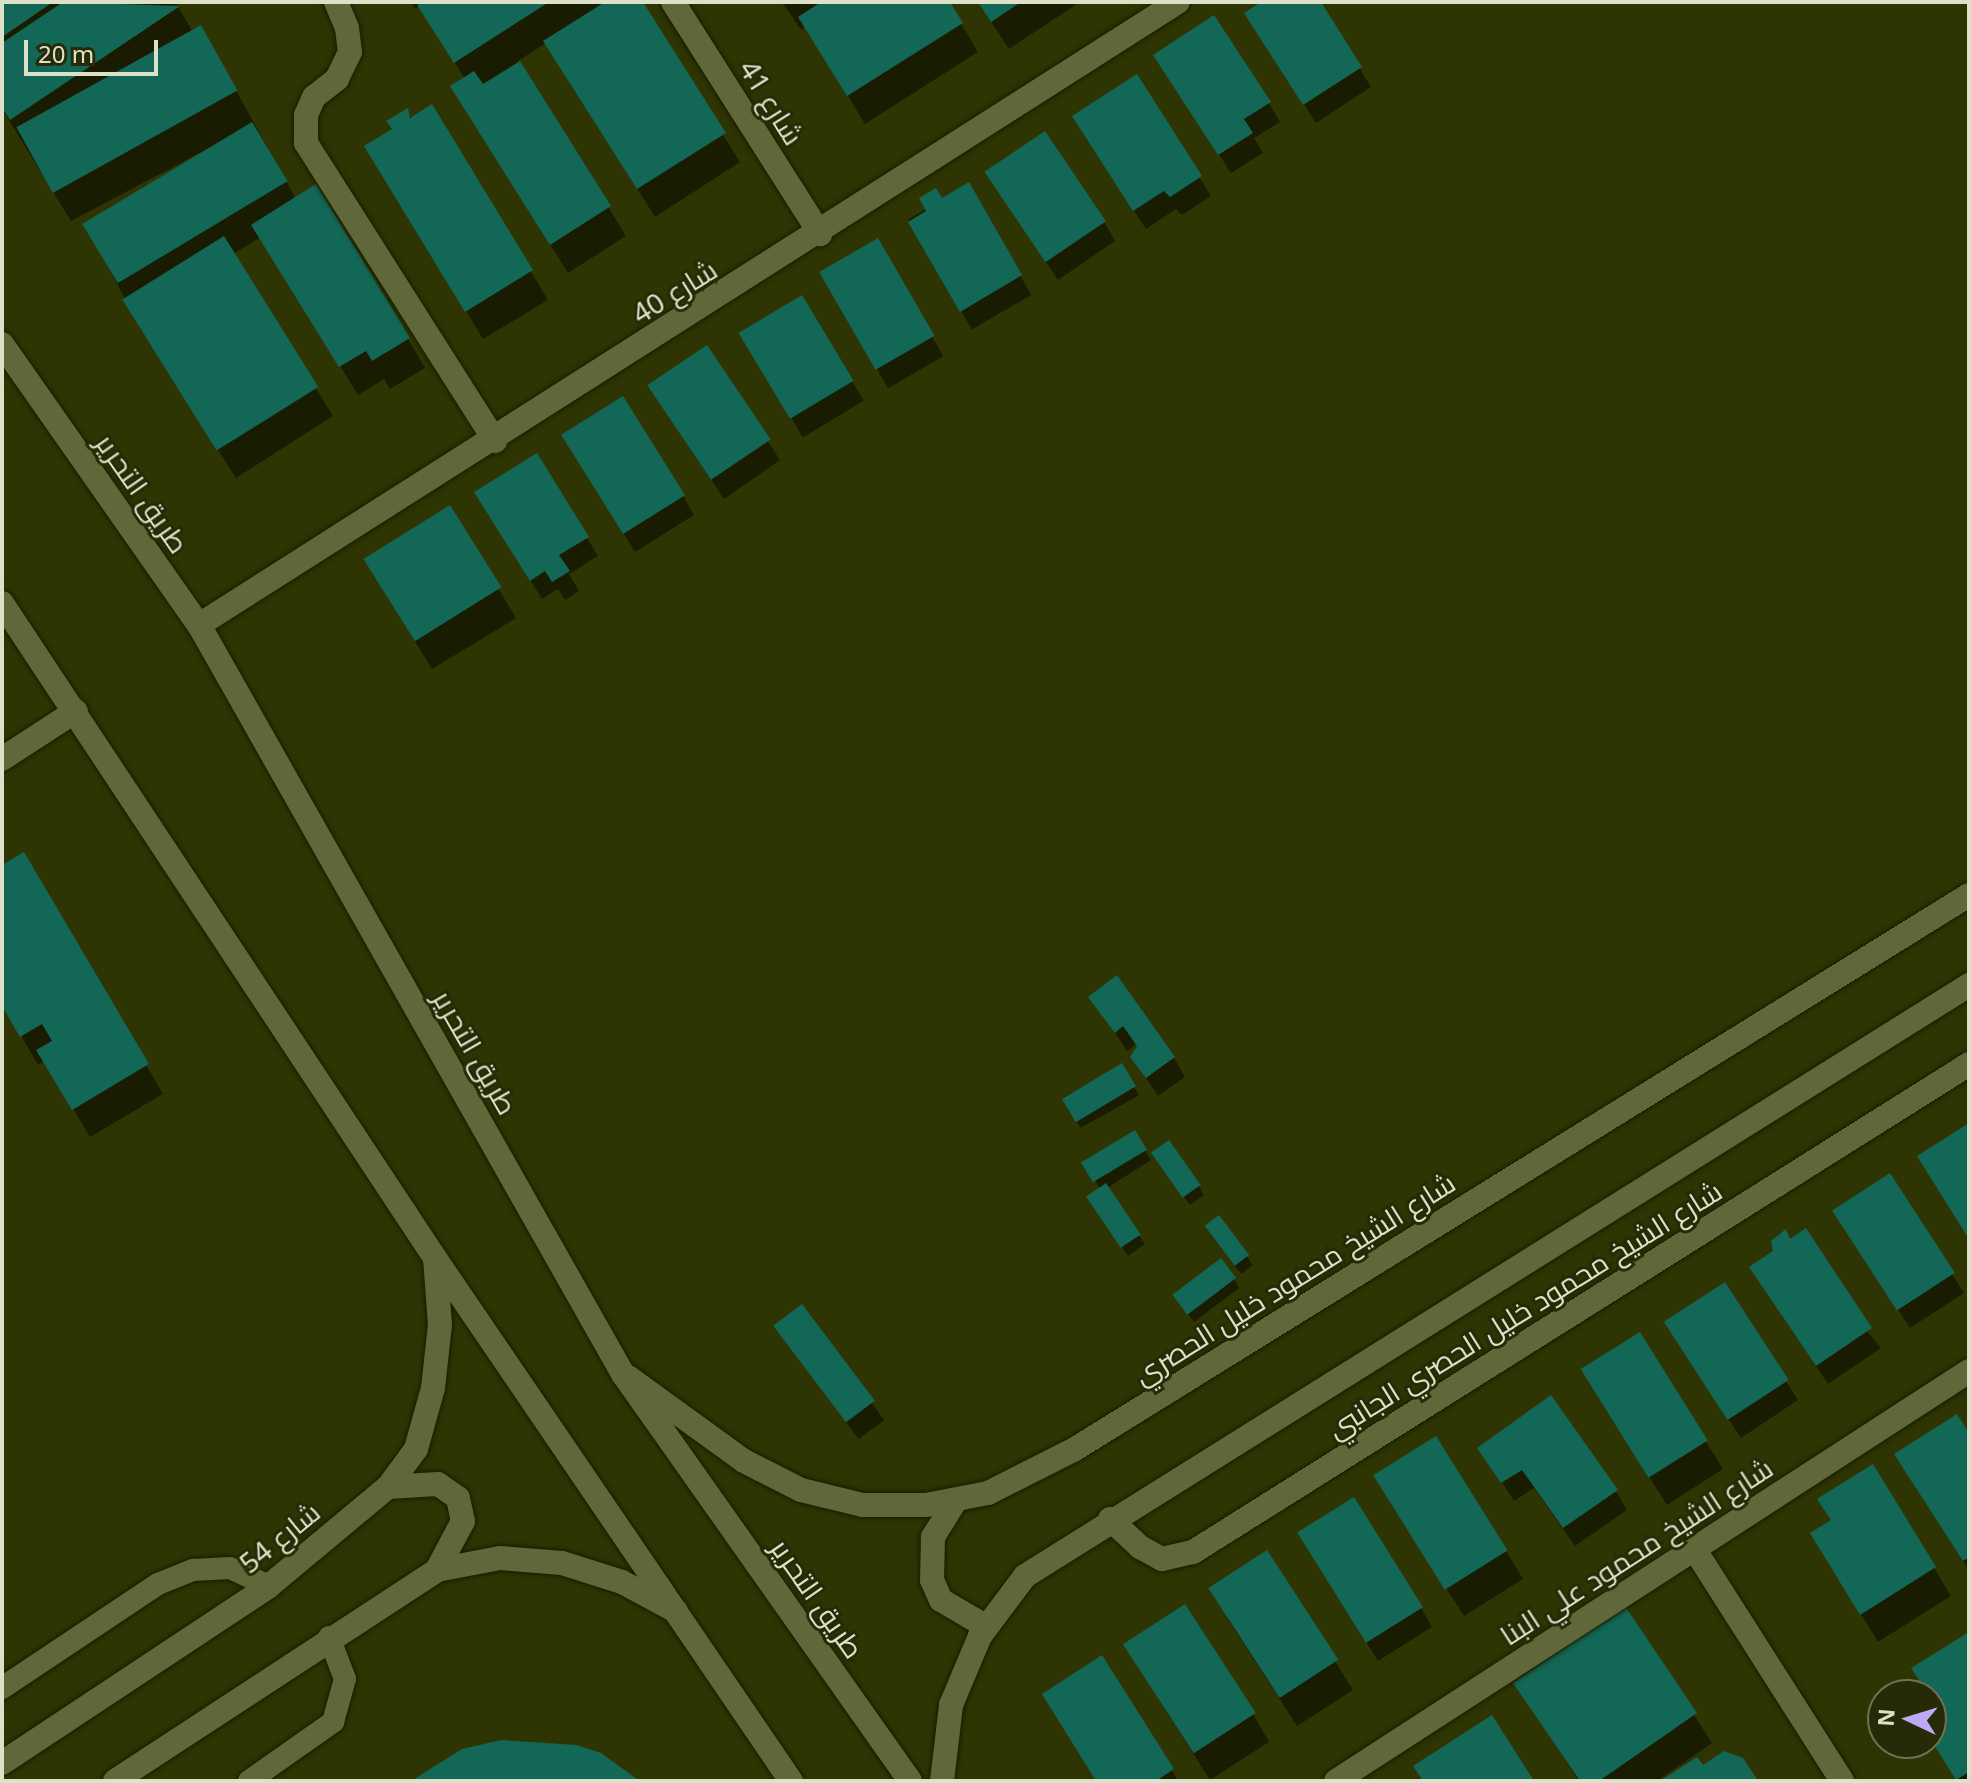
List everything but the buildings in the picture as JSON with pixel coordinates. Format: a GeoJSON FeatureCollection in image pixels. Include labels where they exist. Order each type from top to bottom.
{"type":"FeatureCollection","features":[{"type":"Feature","properties":{"kind":"street"},"geometry":{"type":"LineString","coordinates":[[336,2],[347,28],[350,52],[337,79],[310,106],[306,143],[495,441]]}},
{"type":"Feature","properties":{"kind":"street","name":"شارع 41"},"geometry":{"type":"LineString","coordinates":[[673,2],[820,234]]}},
{"type":"Feature","properties":{"kind":"street","name":"شارع 40"},"geometry":{"type":"LineString","coordinates":[[199,625],[495,441],[1178,2]]}},
{"type":"Feature","properties":{"kind":"street","name":"طريق التحرير"},"geometry":{"type":"LineString","coordinates":[[2,344],[199,625],[623,1374],[910,1781]]}},
{"type":"Feature","properties":{"kind":"street"},"geometry":{"type":"LineString","coordinates":[[2,603],[435,1258],[791,1781]]}},
{"type":"Feature","properties":{"kind":"street"},"geometry":{"type":"LineString","coordinates":[[2,759],[76,711]]}},
{"type":"Feature","properties":{"kind":"street","name":"شارع الشيخ محمود خليل الحصري"},"geometry":{"type":"LineString","coordinates":[[623,1374],[744,1461],[801,1490],[863,1505],[956,1500],[988,1493],[1075,1449],[1969,895]]}},
{"type":"Feature","properties":{"kind":"street"},"geometry":{"type":"LineString","coordinates":[[942,1781],[951,1705],[987,1627],[1025,1576],[1110,1519],[1969,985]]}},
{"type":"Feature","properties":{"kind":"street","name":"شارع الشيخ محمود خليل الحصري الجانبي"},"geometry":{"type":"LineString","coordinates":[[1110,1519],[1140,1547],[1162,1559],[1193,1552],[1969,1064]]}},
{"type":"Feature","properties":{"kind":"street","name":"شارع 54"},"geometry":{"type":"LineString","coordinates":[[2,1763],[269,1586],[388,1487],[416,1449],[433,1388],[440,1325],[435,1258]]}},
{"type":"Feature","properties":{"kind":"street","name":"شارع الشيخ محمود علي البنا"},"geometry":{"type":"LineString","coordinates":[[1336,1781],[1969,1371]]}},
{"type":"Feature","properties":{"kind":"street"},"geometry":{"type":"LineString","coordinates":[[388,1487],[438,1484],[458,1498],[463,1521],[437,1570]]}},
{"type":"Feature","properties":{"kind":"street"},"geometry":{"type":"LineString","coordinates":[[956,1500],[933,1537],[932,1580],[941,1600],[987,1627]]}},
{"type":"Feature","properties":{"kind":"street"},"geometry":{"type":"LineString","coordinates":[[1695,1550],[1842,1781]]}},
{"type":"Feature","properties":{"kind":"street"},"geometry":{"type":"LineString","coordinates":[[115,1781],[329,1637],[437,1570],[500,1558],[562,1563],[622,1582],[676,1611]]}},
{"type":"Feature","properties":{"kind":"lane"},"geometry":{"type":"LineString","coordinates":[[2,1688],[158,1584],[193,1570],[230,1568],[269,1586]]}},
{"type":"Feature","properties":{"kind":"lane"},"geometry":{"type":"LineString","coordinates":[[249,1781],[333,1722],[345,1679],[329,1637]]}}]}
